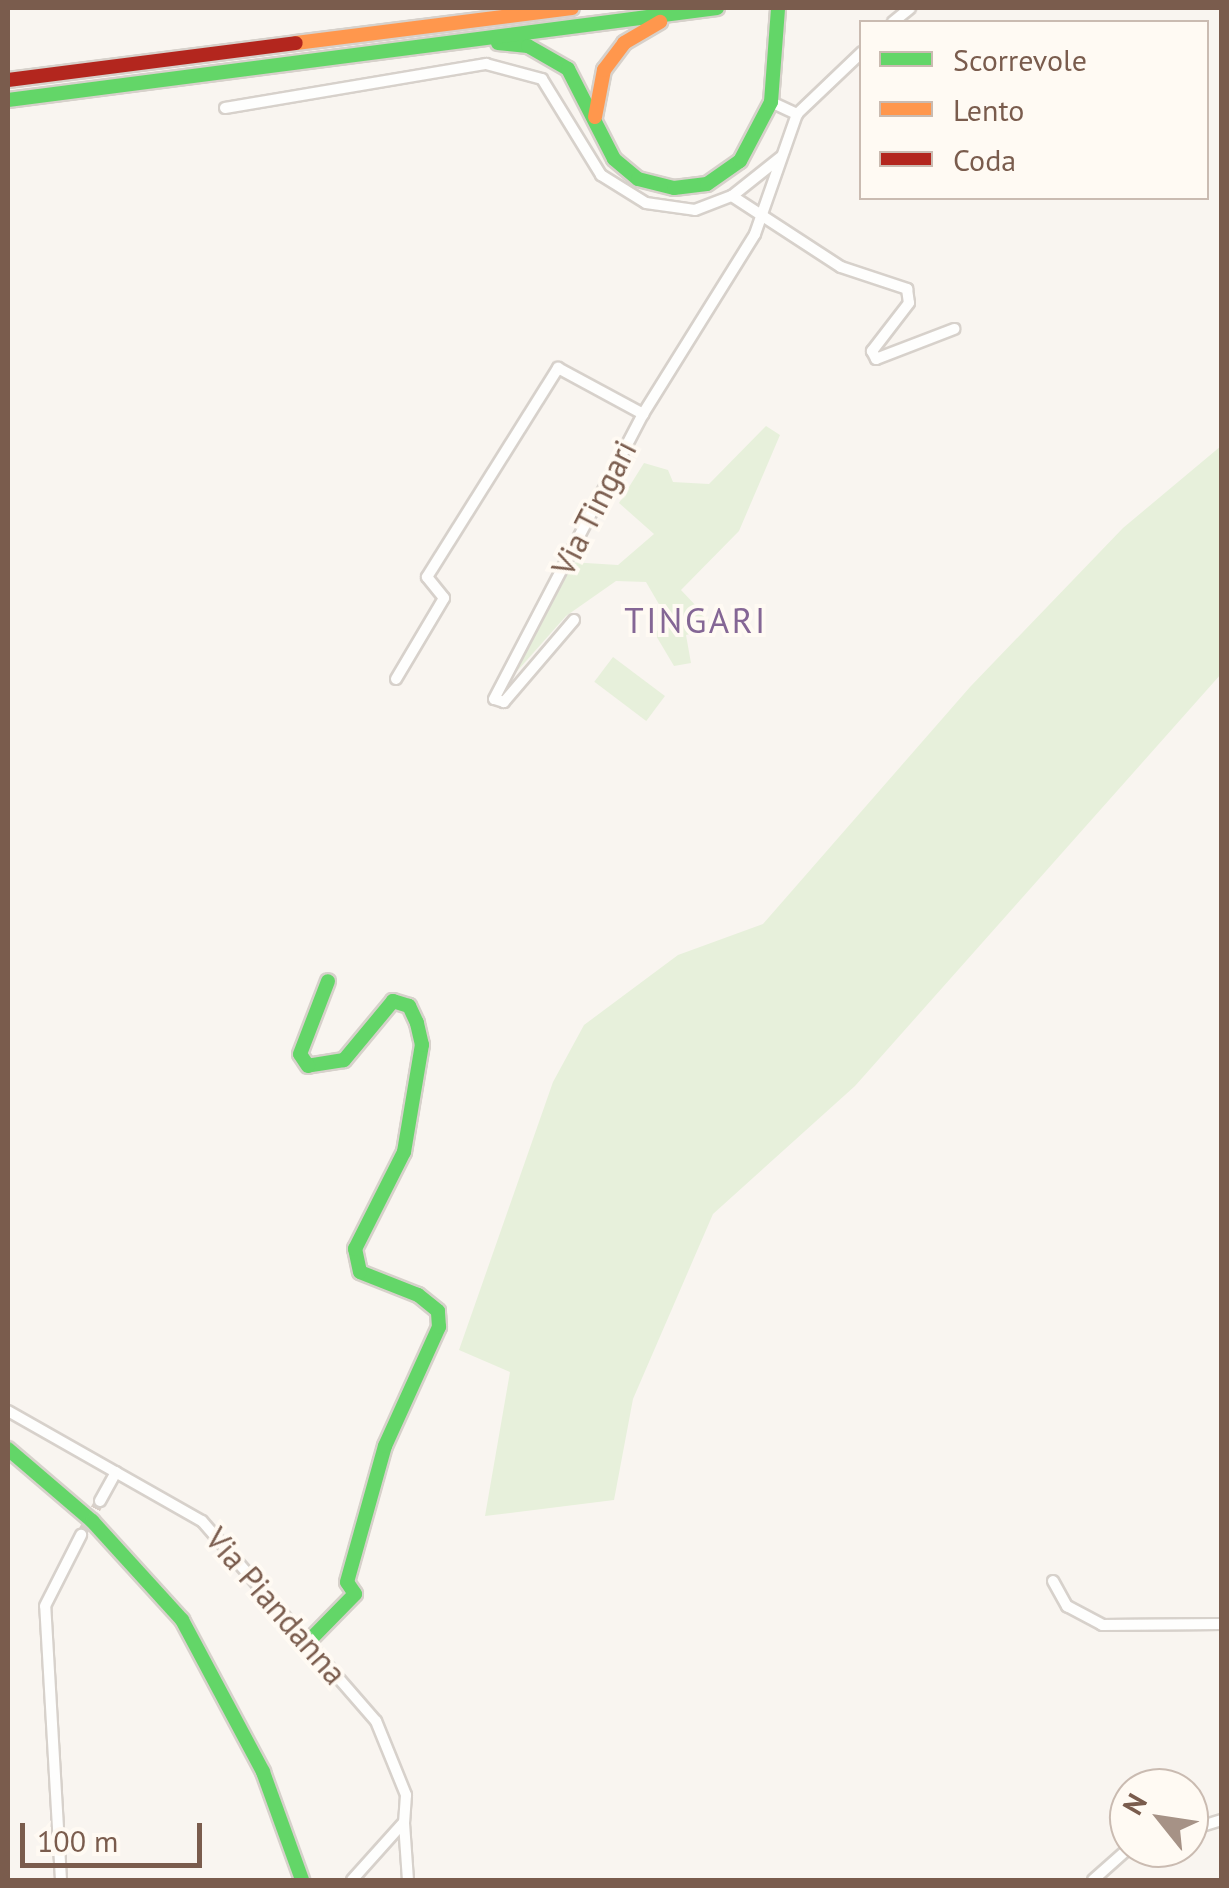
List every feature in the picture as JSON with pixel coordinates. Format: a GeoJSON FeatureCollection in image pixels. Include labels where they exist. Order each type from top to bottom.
{"type":"FeatureCollection","features":[{"type":"Feature","properties":{"kind":"main road"},"geometry":{"type":"LineString","coordinates":[[325,39],[473,8]]}},
{"type":"Feature","properties":{"kind":"main road"},"geometry":{"type":"LineString","coordinates":[[8,80],[572,8]]}},
{"type":"Feature","properties":{"kind":"main road"},"geometry":{"type":"LineString","coordinates":[[597,137],[594,98],[624,43],[648,26],[710,8]]}},
{"type":"Feature","properties":{"kind":"main road"},"geometry":{"type":"LineString","coordinates":[[8,100],[358,50],[717,8]]}},
{"type":"Feature","properties":{"kind":"main road"},"geometry":{"type":"LineString","coordinates":[[358,50],[528,46],[568,69],[597,137],[638,179],[706,184],[740,161],[771,102],[779,9]]}},
{"type":"Feature","properties":{"kind":"main road"},"geometry":{"type":"LineString","coordinates":[[306,1644],[356,1594],[348,1582],[384,1446],[438,1327],[438,1311],[418,1295],[360,1272],[355,1249],[404,1152],[422,1045],[417,1023],[409,1006],[392,1001],[344,1060],[308,1066],[300,1054],[328,981]]}},
{"type":"Feature","properties":{"kind":"main road"},"geometry":{"type":"LineString","coordinates":[[8,1449],[92,1521],[182,1620],[263,1772],[302,1880]]}},
{"type":"Feature","properties":{"kind":"street"},"geometry":{"type":"LineString","coordinates":[[771,102],[798,114],[859,55]]}},
{"type":"Feature","properties":{"kind":"street"},"geometry":{"type":"LineString","coordinates":[[225,108],[486,64],[517,67],[542,78],[589,160],[621,192],[682,211],[732,196],[841,267],[907,288],[909,303],[872,350],[876,359],[954,329]]}},
{"type":"Feature","properties":{"kind":"street","name":"Via Tingari"},"geometry":{"type":"LineString","coordinates":[[574,620],[504,702],[494,699],[643,414],[762,218],[798,114]]}},
{"type":"Feature","properties":{"kind":"street","name":"Via Tingari"},"geometry":{"type":"LineString","coordinates":[[732,196],[781,157]]}},
{"type":"Feature","properties":{"kind":"street"},"geometry":{"type":"LineString","coordinates":[[396,679],[444,598],[427,577],[558,368],[643,414]]}},
{"type":"Feature","properties":{"kind":"street","name":"Via Piandanna"},"geometry":{"type":"LineString","coordinates":[[8,1411],[202,1521],[376,1721],[406,1795],[408,1880]]}},
{"type":"Feature","properties":{"kind":"street"},"geometry":{"type":"LineString","coordinates":[[100,1501],[116,1472]]}},
{"type":"Feature","properties":{"kind":"street"},"geometry":{"type":"LineString","coordinates":[[61,1880],[45,1606],[81,1535]]}},
{"type":"Feature","properties":{"kind":"street"},"geometry":{"type":"LineString","coordinates":[[1053,1581],[1067,1606],[1102,1625],[1222,1624]]}},
{"type":"Feature","properties":{"kind":"street"},"geometry":{"type":"LineString","coordinates":[[352,1880],[404,1822]]}},
{"type":"Feature","properties":{"kind":"green space"},"geometry":{"type":"Polygon","coordinates":[[[766,426],[780,435],[739,531],[681,590],[716,627],[686,635],[691,663],[674,666],[655,634],[667,618],[646,582],[616,581],[566,616],[511,678],[570,562],[618,565],[654,534],[619,503],[644,463],[668,470],[673,482],[709,484],[766,426]]]}},
{"type":"Feature","properties":{"kind":"green space"},"geometry":{"type":"Polygon","coordinates":[[[1221,446],[1221,674],[855,1086],[713,1214],[633,1399],[614,1500],[485,1516],[510,1372],[459,1350],[553,1082],[584,1025],[678,955],[763,924],[970,687],[1123,528],[1221,446]]]}},
{"type":"Feature","properties":{"kind":"green space"},"geometry":{"type":"Polygon","coordinates":[[[613,657],[665,696],[646,721],[594,682],[613,657]]]}},
{"type":"Feature","properties":{"kind":"tunnel"},"geometry":{"type":"LineString","coordinates":[[81,1535],[100,1501]]}},
{"type":"Feature","properties":{"kind":"traffic: fast"},"geometry":{"type":"LineString","coordinates":[[8,100],[717,8]]}},
{"type":"Feature","properties":{"kind":"traffic: fast"},"geometry":{"type":"LineString","coordinates":[[771,102],[778,8]]}},
{"type":"Feature","properties":{"kind":"traffic: fast"},"geometry":{"type":"LineString","coordinates":[[498,43],[528,46],[568,69],[614,159],[638,179],[674,188],[707,184],[740,161],[771,102]]}},
{"type":"Feature","properties":{"kind":"traffic: fast"},"geometry":{"type":"LineString","coordinates":[[306,1644],[355,1594],[347,1582],[385,1446],[439,1327],[438,1311],[418,1295],[360,1272],[355,1249],[404,1152],[422,1045],[417,1023],[409,1006],[393,1001],[344,1060],[308,1066],[300,1054],[328,981]]}},
{"type":"Feature","properties":{"kind":"traffic: fast"},"geometry":{"type":"LineString","coordinates":[[8,1449],[92,1521],[182,1620],[263,1772],[302,1880]]}},
{"type":"Feature","properties":{"kind":"traffic: slow"},"geometry":{"type":"LineString","coordinates":[[296,43],[572,8]]}},
{"type":"Feature","properties":{"kind":"traffic: slow"},"geometry":{"type":"LineString","coordinates":[[595,117],[604,70],[624,43],[660,22]]}},
{"type":"Feature","properties":{"kind":"traffic: jam"},"geometry":{"type":"LineString","coordinates":[[8,80],[296,43]]}},
{"type":"Feature","properties":{"kind":"district","name":"TINGARI"},"geometry":{"type":"Point","coordinates":[696,620]}}]}
